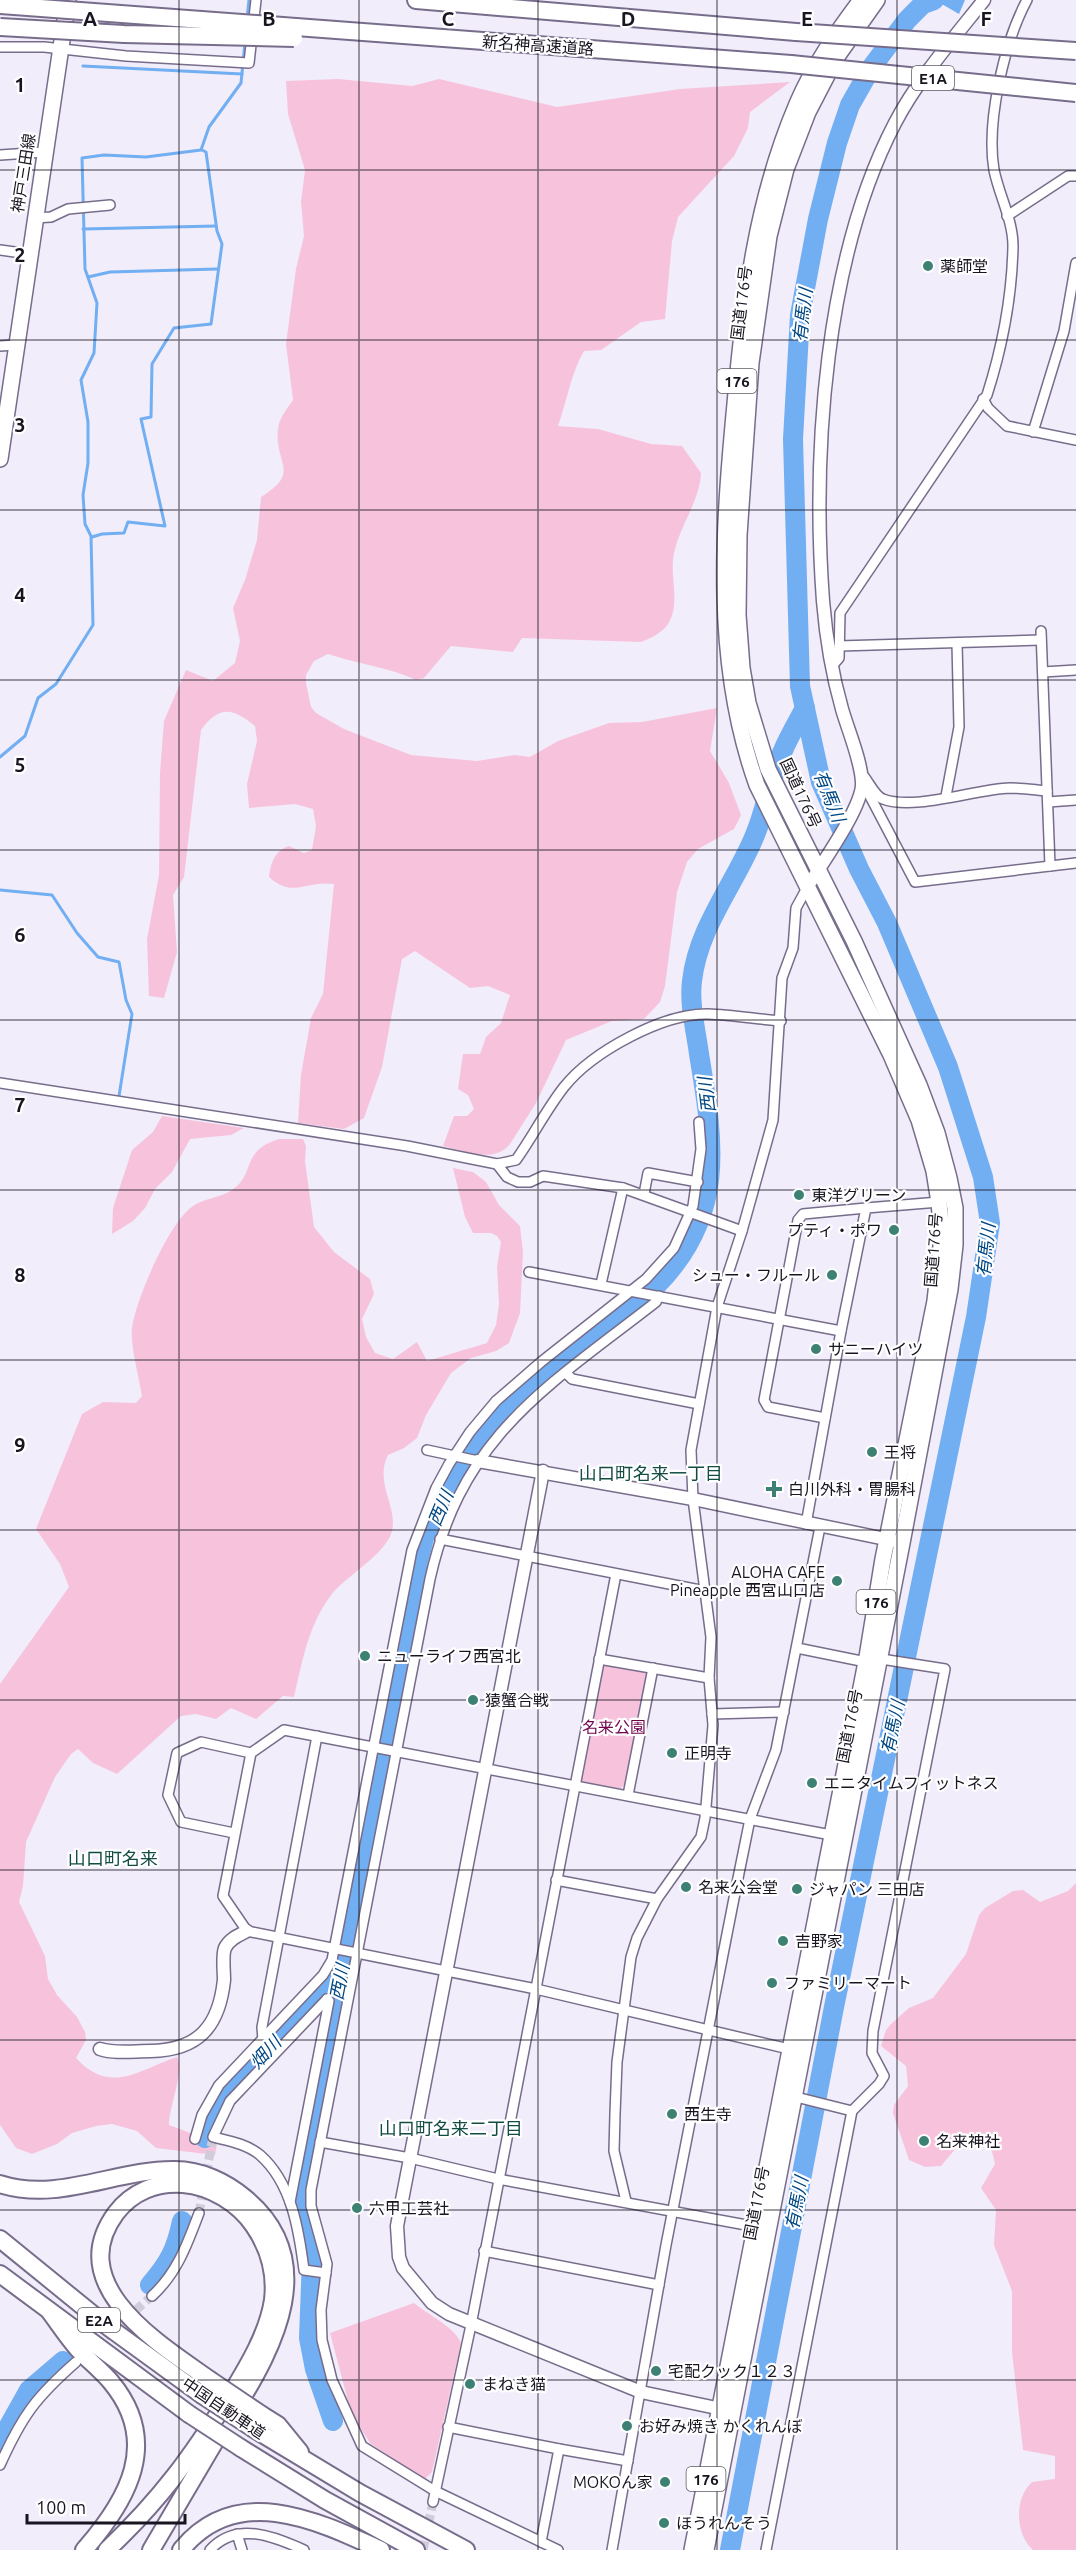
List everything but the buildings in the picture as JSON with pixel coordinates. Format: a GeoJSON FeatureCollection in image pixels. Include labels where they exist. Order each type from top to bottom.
{"type":"FeatureCollection","features":[{"type":"Feature","properties":{"kind":"highway","name":"新名神高速道路"},"geometry":{"type":"LineString","coordinates":[[416,0],[796,32],[1076,51]]}},
{"type":"Feature","properties":{"kind":"highway","name":"新名神高速道路"},"geometry":{"type":"LineString","coordinates":[[0,5],[295,33],[572,47],[791,64],[1076,93]]}},
{"type":"Feature","properties":{"kind":"highway"},"geometry":{"type":"LineString","coordinates":[[0,27],[124,34],[295,33]]}},
{"type":"Feature","properties":{"kind":"highway"},"geometry":{"type":"LineString","coordinates":[[0,2184],[32,2190],[60,2189],[146,2171],[191,2172],[212,2178],[233,2189],[264,2218],[274,2236],[283,2262],[286,2287],[279,2327],[254,2379],[151,2550]]}},
{"type":"Feature","properties":{"kind":"highway"},"geometry":{"type":"LineString","coordinates":[[107,2550],[147,2512],[197,2449],[245,2371],[266,2327],[273,2301],[274,2278],[267,2250],[252,2222],[238,2207],[209,2190],[184,2184],[164,2184],[142,2190],[123,2204],[106,2226],[101,2255],[104,2277],[112,2296],[129,2317],[206,2387]]}},
{"type":"Feature","properties":{"kind":"highway","name":"中国自動車道"},"geometry":{"type":"LineString","coordinates":[[0,2240],[107,2326],[258,2422],[308,2462],[466,2550]]}},
{"type":"Feature","properties":{"kind":"highway","name":"中国自動車道"},"geometry":{"type":"LineString","coordinates":[[0,2274],[189,2414],[325,2500],[416,2550]]}},
{"type":"Feature","properties":{"kind":"highway"},"geometry":{"type":"LineString","coordinates":[[50,2312],[76,2348],[111,2382],[126,2405],[136,2438],[134,2470],[127,2489],[119,2506],[84,2550]]}},
{"type":"Feature","properties":{"kind":"highway"},"geometry":{"type":"LineString","coordinates":[[181,2550],[218,2521],[244,2511],[261,2510],[309,2521],[381,2550]]}},
{"type":"Feature","properties":{"kind":"main road","name":"神戸三田線"},"geometry":{"type":"LineString","coordinates":[[0,459],[8,345],[29,254],[68,0]]}},
{"type":"Feature","properties":{"kind":"main road","name":"国道176号"},"geometry":{"type":"LineString","coordinates":[[706,2550],[757,2227],[798,2052],[875,1660],[935,1301],[942,1237],[939,1202],[919,1120],[891,1055],[757,785],[732,697],[726,638],[726,525],[743,316],[753,249],[767,189],[797,103],[832,39],[861,0]]}},
{"type":"Feature","properties":{"kind":"main road","name":"国道176号"},"geometry":{"type":"LineString","coordinates":[[877,0],[836,58],[808,112],[786,169],[769,236],[761,278],[751,363],[739,535],[738,615],[742,668],[759,741],[783,803],[818,869],[919,1085],[937,1133],[955,1208],[950,1289],[895,1541]]}},
{"type":"Feature","properties":{"kind":"main road","name":"国道176号"},"geometry":{"type":"LineString","coordinates":[[692,2550],[728,2411],[801,2098],[798,2052],[831,1834],[875,1660]]}},
{"type":"Feature","properties":{"kind":"street"},"geometry":{"type":"LineString","coordinates":[[0,47],[14,45],[126,56],[249,63],[256,0]]}},
{"type":"Feature","properties":{"kind":"street"},"geometry":{"type":"LineString","coordinates":[[984,0],[946,47],[896,122],[865,191],[842,273],[824,411],[819,534],[826,624],[832,666],[860,783],[915,882],[1076,863]]}},
{"type":"Feature","properties":{"kind":"street"},"geometry":{"type":"LineString","coordinates":[[832,666],[839,658],[840,613],[883,546],[949,454],[987,395],[994,374],[1008,300],[1013,243],[994,169],[995,108],[1003,66],[1027,0]]}},
{"type":"Feature","properties":{"kind":"street"},"geometry":{"type":"LineString","coordinates":[[0,155],[44,152]]}},
{"type":"Feature","properties":{"kind":"street"},"geometry":{"type":"LineString","coordinates":[[1007,216],[1068,176],[1076,176]]}},
{"type":"Feature","properties":{"kind":"street"},"geometry":{"type":"LineString","coordinates":[[34,218],[51,217],[68,209],[110,205]]}},
{"type":"Feature","properties":{"kind":"street"},"geometry":{"type":"LineString","coordinates":[[0,250],[29,254]]}},
{"type":"Feature","properties":{"kind":"street"},"geometry":{"type":"LineString","coordinates":[[1033,432],[1064,331],[1076,263]]}},
{"type":"Feature","properties":{"kind":"street"},"geometry":{"type":"LineString","coordinates":[[983,399],[988,408],[1007,426],[1076,440]]}},
{"type":"Feature","properties":{"kind":"street"},"geometry":{"type":"LineString","coordinates":[[840,646],[957,643],[1041,635],[1050,866]]}},
{"type":"Feature","properties":{"kind":"street"},"geometry":{"type":"LineString","coordinates":[[946,796],[959,727],[957,643]]}},
{"type":"Feature","properties":{"kind":"street"},"geometry":{"type":"LineString","coordinates":[[1043,672],[1076,670]]}},
{"type":"Feature","properties":{"kind":"street"},"geometry":{"type":"LineString","coordinates":[[860,783],[869,780],[874,793],[880,798],[935,800],[946,796],[1011,788],[1047,791]]}},
{"type":"Feature","properties":{"kind":"street"},"geometry":{"type":"LineString","coordinates":[[626,2201],[614,2151],[617,2062],[634,1946],[657,1899],[701,1837],[706,1809],[712,1714],[709,1678],[711,1637],[690,1464],[699,1404],[717,1307],[742,1231],[773,1120],[782,978],[793,948],[796,908],[807,886],[836,845],[860,783]]}},
{"type":"Feature","properties":{"kind":"street"},"geometry":{"type":"LineString","coordinates":[[1048,802],[1076,800]]}},
{"type":"Feature","properties":{"kind":"street"},"geometry":{"type":"LineString","coordinates":[[0,1083],[407,1146],[497,1164],[516,1160],[565,1085],[625,1037],[686,1016],[706,1014],[781,1021]]}},
{"type":"Feature","properties":{"kind":"street"},"geometry":{"type":"LineString","coordinates":[[195,2139],[201,2115],[213,2094],[323,1975],[336,1951],[412,1550],[436,1488],[453,1456],[470,1432],[508,1389],[630,1290],[646,1280],[674,1248],[691,1212],[698,1182],[701,1149],[699,1122]]}},
{"type":"Feature","properties":{"kind":"street"},"geometry":{"type":"LineString","coordinates":[[497,1164],[507,1177],[518,1182],[543,1176],[623,1188],[742,1231]]}},
{"type":"Feature","properties":{"kind":"street"},"geometry":{"type":"LineString","coordinates":[[644,1194],[648,1173],[698,1182]]}},
{"type":"Feature","properties":{"kind":"street"},"geometry":{"type":"LineString","coordinates":[[601,1284],[623,1188]]}},
{"type":"Feature","properties":{"kind":"street"},"geometry":{"type":"LineString","coordinates":[[825,1418],[768,1407],[764,1400],[798,1220],[803,1214],[939,1202]]}},
{"type":"Feature","properties":{"kind":"street"},"geometry":{"type":"LineString","coordinates":[[806,1524],[866,1208]]}},
{"type":"Feature","properties":{"kind":"street"},"geometry":{"type":"LineString","coordinates":[[529,1272],[841,1331]]}},
{"type":"Feature","properties":{"kind":"street"},"geometry":{"type":"LineString","coordinates":[[558,2550],[435,2491],[362,2446],[332,2380],[322,2340],[321,2310],[324,2273],[327,2264],[311,2206],[311,2190],[429,1579],[440,1539],[457,1498],[478,1461],[516,1414],[656,1302],[659,1296]]}},
{"type":"Feature","properties":{"kind":"street"},"geometry":{"type":"LineString","coordinates":[[566,1373],[572,1379],[699,1404]]}},
{"type":"Feature","properties":{"kind":"street"},"geometry":{"type":"LineString","coordinates":[[427,1450],[693,1499],[895,1541]]}},
{"type":"Feature","properties":{"kind":"street"},"geometry":{"type":"LineString","coordinates":[[543,1471],[397,2226],[399,2258],[416,2286],[432,2303],[471,2325],[641,2392],[728,2411]]}},
{"type":"Feature","properties":{"kind":"street"},"geometry":{"type":"LineString","coordinates":[[612,2550],[659,2285],[750,1819],[776,1750],[820,1527]]}},
{"type":"Feature","properties":{"kind":"street"},"geometry":{"type":"LineString","coordinates":[[440,1539],[705,1591]]}},
{"type":"Feature","properties":{"kind":"street"},"geometry":{"type":"LineString","coordinates":[[433,2502],[471,2325],[616,1574]]}},
{"type":"Feature","properties":{"kind":"street"},"geometry":{"type":"LineString","coordinates":[[766,2550],[852,2111],[884,2076],[872,2053],[873,2031],[945,1669],[797,1648]]}},
{"type":"Feature","properties":{"kind":"street"},"geometry":{"type":"LineString","coordinates":[[599,1659],[709,1678]]}},
{"type":"Feature","properties":{"kind":"street"},"geometry":{"type":"LineString","coordinates":[[628,1795],[653,1668]]}},
{"type":"Feature","properties":{"kind":"street"},"geometry":{"type":"LineString","coordinates":[[712,1714],[784,1712]]}},
{"type":"Feature","properties":{"kind":"street"},"geometry":{"type":"LineString","coordinates":[[798,2052],[536,1989],[355,1955],[247,1931],[223,1896],[251,1753],[284,1730],[831,1834]]}},
{"type":"Feature","properties":{"kind":"street"},"geometry":{"type":"LineString","coordinates":[[274,2051],[264,2041],[262,2027],[317,1736]]}},
{"type":"Feature","properties":{"kind":"street"},"geometry":{"type":"LineString","coordinates":[[234,1833],[181,1822],[168,1795],[177,1753],[201,1742],[251,1753]]}},
{"type":"Feature","properties":{"kind":"street"},"geometry":{"type":"LineString","coordinates":[[556,1880],[657,1899]]}},
{"type":"Feature","properties":{"kind":"street"},"geometry":{"type":"LineString","coordinates":[[100,2049],[108,2052],[175,2050],[193,2043],[214,2017],[222,1992],[224,1950],[229,1941],[247,1931]]}},
{"type":"Feature","properties":{"kind":"street"},"geometry":{"type":"LineString","coordinates":[[290,2202],[329,2001],[327,1999],[274,2051],[230,2101],[213,2137],[241,2144],[259,2155],[270,2167],[290,2202],[299,2235],[304,2270],[324,2273]]}},
{"type":"Feature","properties":{"kind":"street"},"geometry":{"type":"LineString","coordinates":[[801,2098],[852,2111]]}},
{"type":"Feature","properties":{"kind":"street"},"geometry":{"type":"LineString","coordinates":[[320,2142],[410,2158],[498,2179],[757,2227]]}},
{"type":"Feature","properties":{"kind":"street"},"geometry":{"type":"LineString","coordinates":[[152,2296],[166,2283],[176,2268],[199,2213]]}},
{"type":"Feature","properties":{"kind":"street"},"geometry":{"type":"LineString","coordinates":[[484,2251],[659,2285]]}},
{"type":"Feature","properties":{"kind":"street"},"geometry":{"type":"LineString","coordinates":[[0,2465],[19,2423],[31,2405],[44,2390],[76,2362]]}},
{"type":"Feature","properties":{"kind":"street"},"geometry":{"type":"LineString","coordinates":[[448,2427],[628,2460]]}},
{"type":"Feature","properties":{"kind":"street"},"geometry":{"type":"LineString","coordinates":[[541,2542],[560,2449]]}},
{"type":"Feature","properties":{"kind":"street"},"geometry":{"type":"LineString","coordinates":[[210,2550],[220,2539],[237,2534],[273,2536],[304,2550]]}},
{"type":"Feature","properties":{"kind":"street"},"geometry":{"type":"LineString","coordinates":[[237,2534],[242,2550]]}},
{"type":"Feature","properties":{"kind":"green space"},"geometry":{"type":"Polygon","coordinates":[[[338,79],[412,86],[439,79],[557,107],[680,89],[790,82],[750,112],[748,128],[734,156],[678,217],[672,241],[665,319],[641,322],[601,350],[584,351],[572,378],[558,426],[598,429],[651,444],[682,446],[701,473],[697,495],[675,549],[673,560],[674,609],[666,627],[641,642],[522,638],[513,652],[451,646],[424,678],[416,680],[328,654],[314,661],[306,675],[311,707],[316,713],[344,729],[411,755],[477,761],[515,755],[530,757],[558,741],[609,723],[642,722],[717,708],[710,751],[729,783],[741,815],[734,829],[698,849],[687,862],[677,892],[665,986],[660,1002],[644,1019],[612,1021],[566,1040],[536,1103],[510,1144],[503,1150],[488,1155],[443,1146],[454,1116],[467,1116],[474,1109],[468,1095],[458,1089],[463,1054],[480,1054],[486,1037],[501,1023],[510,995],[488,986],[470,988],[415,951],[402,959],[382,1067],[364,1118],[344,1129],[298,1123],[301,1075],[311,1018],[323,994],[334,884],[324,883],[292,888],[285,887],[269,877],[274,858],[284,848],[289,846],[304,853],[312,850],[316,826],[313,809],[295,804],[249,808],[247,784],[257,741],[255,726],[233,713],[220,713],[201,730],[184,877],[173,895],[177,952],[164,998],[149,996],[147,939],[159,875],[160,773],[164,721],[186,670],[213,681],[235,663],[240,641],[233,608],[245,580],[257,540],[261,497],[280,481],[283,474],[278,429],[282,417],[293,400],[286,344],[296,269],[304,236],[301,202],[305,170],[288,114],[286,81],[338,79]]]}},
{"type":"Feature","properties":{"kind":"green space"},"geometry":{"type":"Polygon","coordinates":[[[162,1116],[244,1128],[231,1135],[190,1139],[172,1172],[155,1189],[145,1208],[133,1221],[112,1234],[113,1208],[132,1150],[153,1132],[162,1116]]]}},
{"type":"Feature","properties":{"kind":"green space"},"geometry":{"type":"Polygon","coordinates":[[[279,1139],[303,1139],[306,1146],[305,1161],[314,1227],[334,1252],[370,1279],[374,1294],[362,1319],[366,1337],[375,1353],[393,1359],[417,1342],[427,1361],[487,1343],[496,1325],[499,1304],[497,1267],[501,1242],[491,1233],[473,1233],[465,1217],[453,1168],[473,1172],[486,1182],[499,1205],[520,1226],[523,1252],[520,1313],[509,1343],[496,1351],[471,1358],[451,1373],[426,1415],[417,1438],[404,1448],[388,1455],[384,1465],[384,1475],[392,1513],[392,1531],[382,1549],[335,1590],[322,1609],[307,1646],[294,1697],[283,1696],[256,1719],[231,1708],[216,1719],[196,1714],[181,1716],[117,1774],[93,1763],[78,1749],[71,1754],[55,1777],[26,1842],[23,1886],[19,1902],[45,1956],[48,1979],[57,1995],[77,2017],[85,2032],[86,2040],[76,2058],[101,2076],[114,2078],[138,2073],[177,2057],[178,2080],[169,2125],[217,2143],[215,2155],[156,2148],[137,2131],[112,2124],[72,2133],[57,2144],[32,2154],[16,2148],[0,2125],[0,1684],[69,1587],[60,1564],[36,1529],[82,1414],[103,1402],[136,1403],[142,1396],[133,1352],[132,1328],[140,1299],[164,1244],[193,1206],[232,1190],[244,1177],[253,1156],[267,1144],[279,1139]]]}},
{"type":"Feature","properties":{"kind":"green space","name":"名来公園"},"geometry":{"type":"Polygon","coordinates":[[[608,1664],[645,1671],[648,1676],[627,1782],[620,1789],[583,1782],[580,1777],[602,1667],[608,1664]]]}},
{"type":"Feature","properties":{"kind":"green space"},"geometry":{"type":"Polygon","coordinates":[[[1076,1883],[1076,2550],[1033,2550],[1027,2543],[1020,2526],[1022,2497],[1032,2482],[1055,2479],[1055,2456],[1023,2450],[1012,2352],[1012,2291],[994,2245],[996,2210],[981,2188],[995,2164],[992,2153],[985,2143],[970,2138],[957,2147],[941,2166],[925,2167],[909,2160],[893,2113],[894,2105],[908,2086],[906,2066],[881,2046],[886,2030],[891,2024],[909,2008],[933,1998],[966,1954],[979,1915],[985,1908],[1013,1891],[1023,1890],[1040,1902],[1068,1891],[1076,1883]]]}},
{"type":"Feature","properties":{"kind":"green space"},"geometry":{"type":"Polygon","coordinates":[[[414,2303],[447,2326],[461,2343],[432,2472],[425,2479],[371,2444],[352,2416],[330,2333],[414,2303]]]}},
{"type":"Feature","properties":{"kind":"water"},"geometry":{"type":"Polygon","coordinates":[[[915,0],[965,0],[959,14],[940,3],[925,6],[895,42],[893,31],[915,0]]]}},
{"type":"Feature","properties":{"kind":"waterway"},"geometry":{"type":"LineString","coordinates":[[247,19],[249,0]]}},
{"type":"Feature","properties":{"kind":"waterway","name":"有馬川"},"geometry":{"type":"LineString","coordinates":[[730,2550],[834,2007],[976,1317],[990,1223],[983,1177],[948,1067],[887,923],[859,869],[821,782],[800,686],[793,439],[800,315],[818,219],[837,143],[850,105],[871,68],[907,20],[923,4],[934,0]]}},
{"type":"Feature","properties":{"kind":"waterway"},"geometry":{"type":"LineString","coordinates":[[0,757],[25,736],[38,698],[56,684],[93,625],[91,536],[85,524],[83,495],[88,463],[88,422],[81,380],[94,353],[97,303],[85,269],[82,158],[104,155],[146,157],[201,150],[209,127],[241,83],[245,43]]}},
{"type":"Feature","properties":{"kind":"waterway"},"geometry":{"type":"LineString","coordinates":[[83,66],[242,74]]}},
{"type":"Feature","properties":{"kind":"waterway"},"geometry":{"type":"LineString","coordinates":[[92,537],[124,533],[128,522],[165,526],[141,419],[151,417],[152,364],[174,328],[211,324],[222,244],[217,231],[206,152],[202,150]]}},
{"type":"Feature","properties":{"kind":"waterway"},"geometry":{"type":"LineString","coordinates":[[83,229],[216,226]]}},
{"type":"Feature","properties":{"kind":"waterway"},"geometry":{"type":"LineString","coordinates":[[88,277],[110,272],[217,269]]}},
{"type":"Feature","properties":{"kind":"waterway","name":"西川"},"geometry":{"type":"LineString","coordinates":[[333,2421],[315,2369],[309,2338],[312,2259],[299,2197],[424,1538],[455,1471],[495,1420],[519,1393],[655,1287],[678,1260],[694,1233],[704,1206],[709,1178],[710,1149],[708,1118],[692,1008],[691,990],[696,961],[709,924],[755,835],[778,763],[805,708]]}},
{"type":"Feature","properties":{"kind":"waterway"},"geometry":{"type":"LineString","coordinates":[[0,890],[52,895],[77,933],[98,957],[119,962],[126,1000],[132,1014],[119,1096]]}},
{"type":"Feature","properties":{"kind":"waterway","name":"畑川"},"geometry":{"type":"LineString","coordinates":[[205,2138],[216,2106],[286,2027],[339,1974]]}},
{"type":"Feature","properties":{"kind":"waterway","name":"畑川"},"geometry":{"type":"LineString","coordinates":[[150,2285],[171,2256],[182,2221]]}},
{"type":"Feature","properties":{"kind":"waterway","name":"畑川"},"geometry":{"type":"LineString","coordinates":[[0,2442],[29,2390],[63,2361]]}},
{"type":"Feature","properties":{"kind":"tunnel"},"geometry":{"type":"LineString","coordinates":[[199,2213],[213,2137]]}},
{"type":"Feature","properties":{"kind":"tunnel"},"geometry":{"type":"LineString","coordinates":[[95,2346],[152,2296]]}},
{"type":"Feature","properties":{"kind":"tunnel"},"geometry":{"type":"LineString","coordinates":[[423,2550],[433,2502]]}},
{"type":"Feature","properties":{"kind":"place","name":"薬師堂"},"geometry":{"type":"Point","coordinates":[928,266]}},
{"type":"Feature","properties":{"kind":"place","name":"東洋グリーン"},"geometry":{"type":"Point","coordinates":[799,1195]}},
{"type":"Feature","properties":{"kind":"place","name":"プティ・ポワ"},"geometry":{"type":"Point","coordinates":[894,1230]}},
{"type":"Feature","properties":{"kind":"place","name":"シュー・フルール"},"geometry":{"type":"Point","coordinates":[832,1275]}},
{"type":"Feature","properties":{"kind":"place","name":"サニーハイツ"},"geometry":{"type":"Point","coordinates":[816,1349]}},
{"type":"Feature","properties":{"kind":"place","name":"王将"},"geometry":{"type":"Point","coordinates":[872,1452]}},
{"type":"Feature","properties":{"kind":"place","name":"白川外科・胃腸科"},"geometry":{"type":"Point","coordinates":[774,1489]}},
{"type":"Feature","properties":{"kind":"place","name":"ALOHA CAFE Pineapple 西宮山口店"},"geometry":{"type":"Point","coordinates":[837,1581]}},
{"type":"Feature","properties":{"kind":"place","name":"ニューライフ西宮北"},"geometry":{"type":"Point","coordinates":[365,1656]}},
{"type":"Feature","properties":{"kind":"place","name":"猿蟹合戦"},"geometry":{"type":"Point","coordinates":[473,1700]}},
{"type":"Feature","properties":{"kind":"place","name":"正明寺"},"geometry":{"type":"Point","coordinates":[672,1753]}},
{"type":"Feature","properties":{"kind":"place","name":"エニタイムフィットネス"},"geometry":{"type":"Point","coordinates":[812,1783]}},
{"type":"Feature","properties":{"kind":"place","name":"名来公会堂"},"geometry":{"type":"Point","coordinates":[686,1887]}},
{"type":"Feature","properties":{"kind":"place","name":"ジャパン 三田店"},"geometry":{"type":"Point","coordinates":[797,1889]}},
{"type":"Feature","properties":{"kind":"place","name":"吉野家"},"geometry":{"type":"Point","coordinates":[783,1941]}},
{"type":"Feature","properties":{"kind":"place","name":"ファミリーマート"},"geometry":{"type":"Point","coordinates":[772,1983]}},
{"type":"Feature","properties":{"kind":"place","name":"西生寺"},"geometry":{"type":"Point","coordinates":[672,2114]}},
{"type":"Feature","properties":{"kind":"place","name":"名来神社"},"geometry":{"type":"Point","coordinates":[924,2141]}},
{"type":"Feature","properties":{"kind":"place","name":"六甲工芸社"},"geometry":{"type":"Point","coordinates":[357,2208]}},
{"type":"Feature","properties":{"kind":"place","name":"宅配クック１２３"},"geometry":{"type":"Point","coordinates":[656,2371]}},
{"type":"Feature","properties":{"kind":"place","name":"まねき猫"},"geometry":{"type":"Point","coordinates":[470,2384]}},
{"type":"Feature","properties":{"kind":"place","name":"お好み焼き かくれんぼ"},"geometry":{"type":"Point","coordinates":[627,2426]}},
{"type":"Feature","properties":{"kind":"place","name":"MOKOん家"},"geometry":{"type":"Point","coordinates":[665,2482]}},
{"type":"Feature","properties":{"kind":"place","name":"ほうれんそう"},"geometry":{"type":"Point","coordinates":[664,2523]}},
{"type":"Feature","properties":{"kind":"district","name":"山口町名来一丁目"},"geometry":{"type":"Point","coordinates":[651,1473]}},
{"type":"Feature","properties":{"kind":"district","name":"山口町名来"},"geometry":{"type":"Point","coordinates":[113,1858]}},
{"type":"Feature","properties":{"kind":"district","name":"山口町名来二丁目"},"geometry":{"type":"Point","coordinates":[451,2128]}}]}
